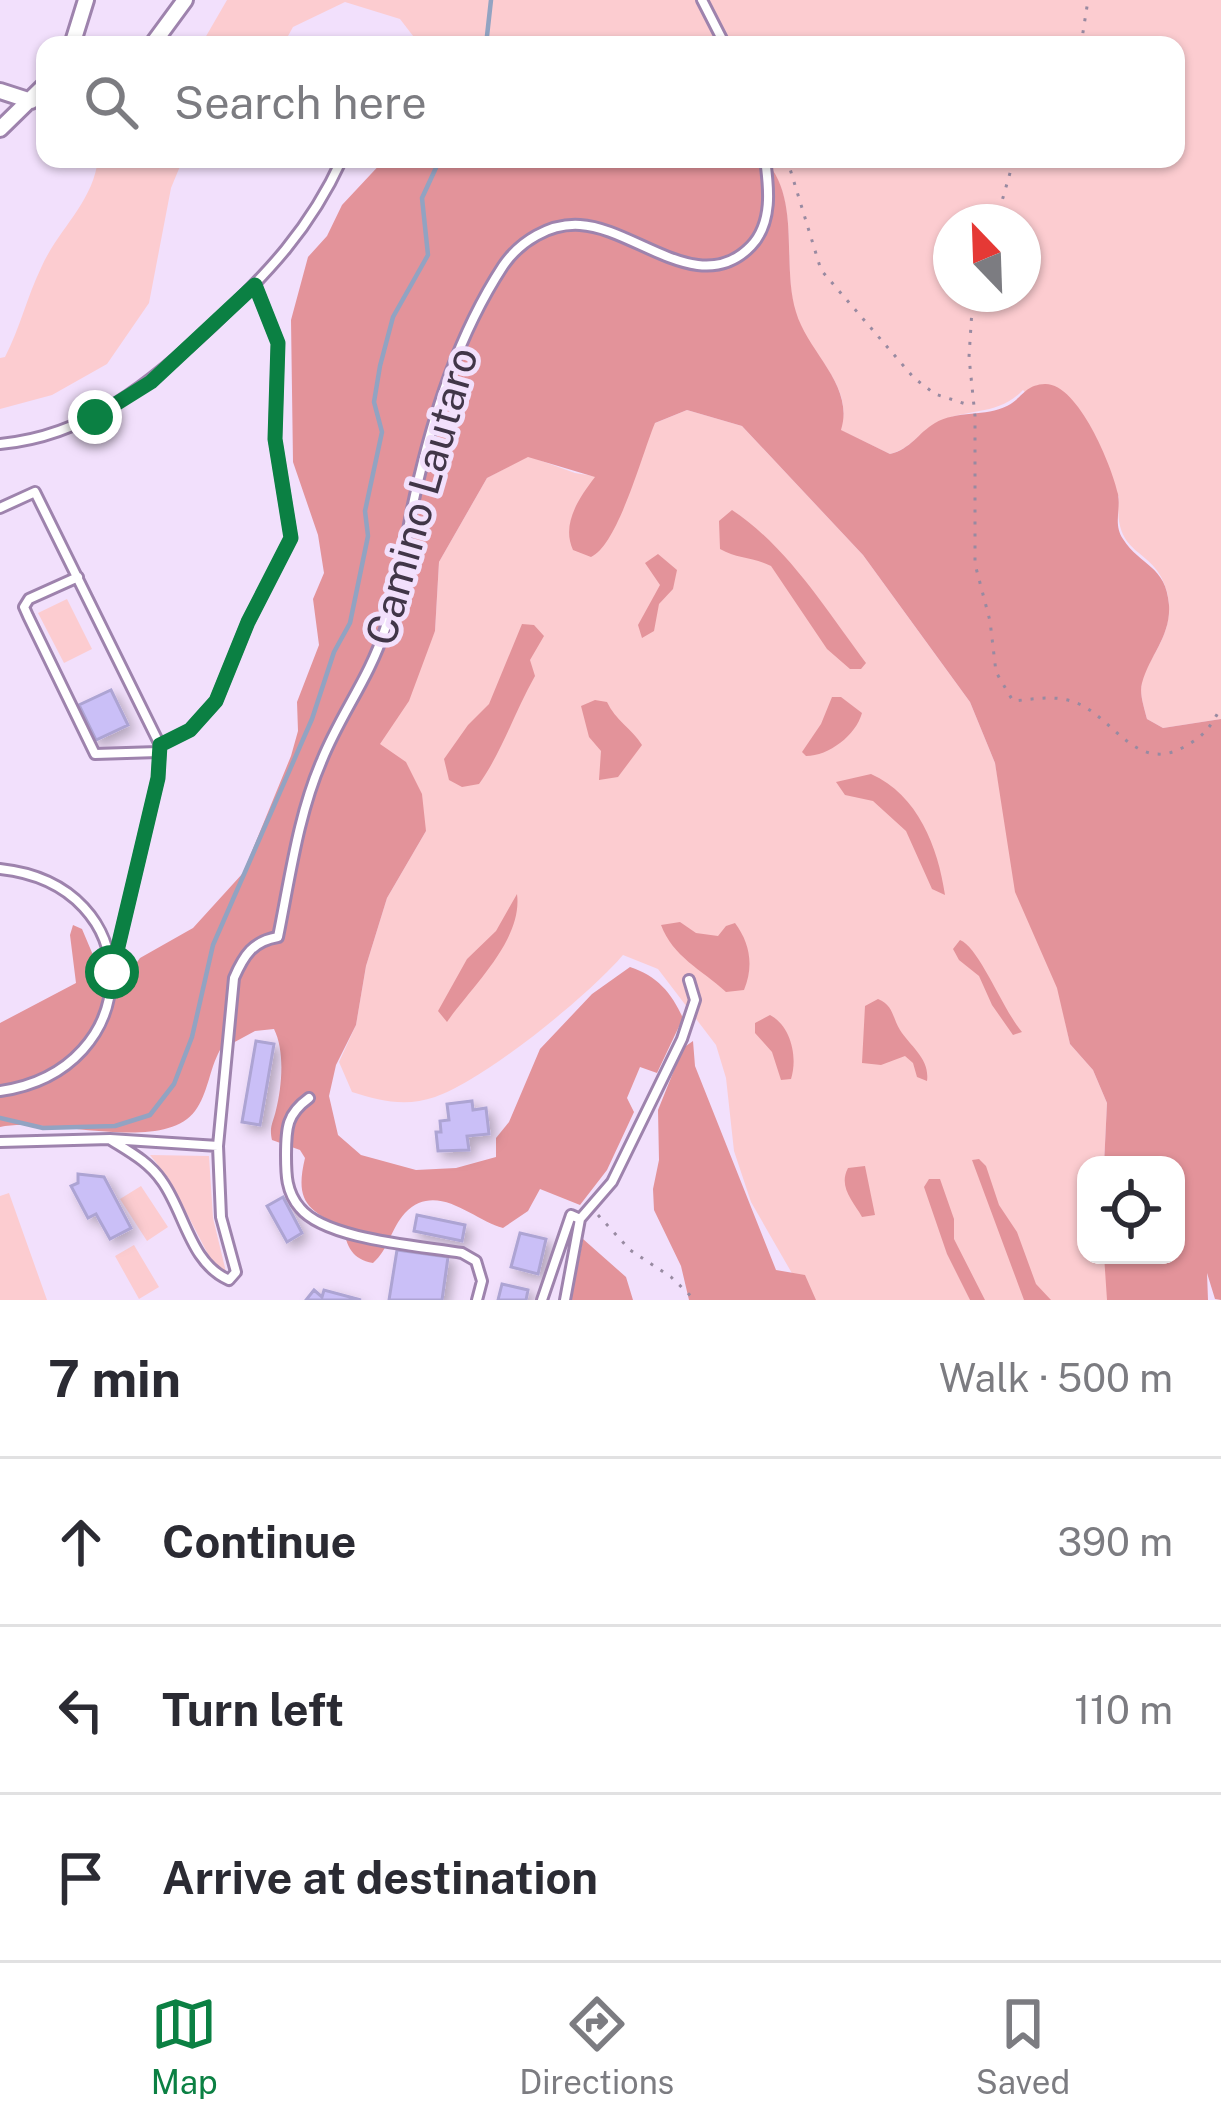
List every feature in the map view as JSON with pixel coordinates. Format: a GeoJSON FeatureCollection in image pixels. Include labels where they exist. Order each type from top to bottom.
{"type":"FeatureCollection","features":[{"type":"Feature","properties":{"kind":"street"},"geometry":{"type":"LineString","coordinates":[[75,36],[86,0]]}},
{"type":"Feature","properties":{"kind":"street"},"geometry":{"type":"LineString","coordinates":[[159,36],[185,0]]}},
{"type":"Feature","properties":{"kind":"street"},"geometry":{"type":"LineString","coordinates":[[0,91],[31,101]]}},
{"type":"Feature","properties":{"kind":"street"},"geometry":{"type":"LineString","coordinates":[[0,129],[36,96]]}},
{"type":"Feature","properties":{"kind":"lane"},"geometry":{"type":"LineString","coordinates":[[702,0],[720,36]]}},
{"type":"Feature","properties":{"kind":"lane"},"geometry":{"type":"LineString","coordinates":[[0,444],[48,436],[115,406],[151,382],[255,285],[314,216],[338,168]]}},
{"type":"Feature","properties":{"kind":"lane","name":"Camino Lautaro"},"geometry":{"type":"LineString","coordinates":[[218,1146],[234,978],[260,940],[278,937],[316,775],[334,733],[367,679],[386,627],[441,396],[504,265],[536,236],[573,225],[586,225],[689,263],[727,261],[751,246],[765,221],[765,168]]}},
{"type":"Feature","properties":{"kind":"lane"},"geometry":{"type":"LineString","coordinates":[[78,577],[28,599],[24,607],[94,754],[159,748],[190,730],[216,701],[248,622],[291,538],[275,439],[278,343],[255,285]]}},
{"type":"Feature","properties":{"kind":"lane"},"geometry":{"type":"LineString","coordinates":[[0,508],[35,492],[159,748],[158,778],[106,1013],[86,1049],[53,1075],[0,1091]]}},
{"type":"Feature","properties":{"kind":"lane"},"geometry":{"type":"LineString","coordinates":[[0,869],[38,875],[75,897],[101,931],[112,972]]}},
{"type":"Feature","properties":{"kind":"lane"},"geometry":{"type":"LineString","coordinates":[[542,1300],[575,1217],[612,1182],[682,1039],[695,1000],[689,980]]}},
{"type":"Feature","properties":{"kind":"lane"},"geometry":{"type":"LineString","coordinates":[[309,1098],[292,1110],[286,1126],[286,1176],[299,1208],[336,1230],[462,1253],[476,1261],[482,1281],[477,1300]]}},
{"type":"Feature","properties":{"kind":"lane"},"geometry":{"type":"LineString","coordinates":[[0,1142],[110,1139],[218,1146],[220,1217],[236,1272],[229,1280],[208,1266],[164,1184],[148,1164],[110,1139]]}},
{"type":"Feature","properties":{"kind":"lane"},"geometry":{"type":"LineString","coordinates":[[565,1300],[575,1217]]}},
{"type":"Feature","properties":{"kind":"path"},"geometry":{"type":"LineString","coordinates":[[1082,36],[1088,0]]}},
{"type":"Feature","properties":{"kind":"path"},"geometry":{"type":"LineString","coordinates":[[791,168],[821,270],[914,378],[935,394],[974,406]]}},
{"type":"Feature","properties":{"kind":"path"},"geometry":{"type":"LineString","coordinates":[[1001,204],[1011,168]]}},
{"type":"Feature","properties":{"kind":"path"},"geometry":{"type":"LineString","coordinates":[[972,312],[975,564],[990,621],[996,671],[1013,701],[1057,697],[1082,705],[1149,755],[1175,752],[1207,734],[1221,707]]}},
{"type":"Feature","properties":{"kind":"path"},"geometry":{"type":"LineString","coordinates":[[588,1209],[630,1250],[695,1300]]}},
{"type":"Feature","properties":{"kind":"shaded area"},"geometry":{"type":"Polygon","coordinates":[[[227,0],[1221,0],[1221,719],[1163,728],[1147,719],[1142,680],[1167,623],[1167,592],[1153,566],[1122,532],[1119,497],[1023,390],[993,408],[937,423],[890,454],[840,430],[842,398],[795,312],[787,212],[770,168],[1185,168],[1185,36],[413,36],[400,19],[345,2],[293,27],[288,36],[206,36],[227,0]]]}},
{"type":"Feature","properties":{"kind":"shaded area"},"geometry":{"type":"Polygon","coordinates":[[[96,168],[179,168],[171,188],[149,303],[107,364],[52,395],[0,409],[0,358],[5,357],[48,254],[96,168]]]}},
{"type":"Feature","properties":{"kind":"shaded area"},"geometry":{"type":"Polygon","coordinates":[[[377,168],[771,168],[787,212],[796,312],[842,398],[841,430],[890,454],[944,419],[999,409],[1045,384],[1057,387],[1081,411],[1114,481],[1120,533],[1158,574],[1167,592],[1167,626],[1141,687],[1147,719],[1163,728],[1221,719],[1221,1300],[1215,1299],[1207,1273],[1208,1300],[1107,1300],[1105,1264],[1185,1264],[1185,1156],[1104,1156],[1107,1103],[1093,1070],[1070,1044],[1057,988],[1015,892],[995,763],[970,702],[863,555],[742,426],[687,410],[655,423],[620,518],[591,557],[573,550],[569,531],[578,502],[595,477],[528,457],[487,478],[439,562],[435,631],[409,701],[380,744],[406,762],[422,794],[426,831],[387,898],[366,966],[356,1025],[336,1065],[329,1096],[338,1135],[361,1155],[416,1170],[456,1168],[496,1157],[496,1138],[509,1122],[540,1049],[592,994],[630,967],[640,971],[662,986],[683,1018],[657,1073],[640,1067],[627,1098],[634,1112],[607,1170],[580,1205],[540,1189],[528,1211],[503,1228],[430,1200],[405,1213],[373,1263],[360,1258],[349,1246],[343,1227],[306,1202],[305,1158],[300,1150],[272,1140],[281,1069],[274,1029],[255,1031],[220,1050],[199,1104],[179,1124],[131,1132],[0,1127],[0,1023],[76,983],[73,925],[82,929],[101,974],[113,982],[124,980],[140,958],[193,928],[243,873],[291,756],[298,731],[297,702],[319,645],[313,599],[324,573],[318,535],[293,462],[291,320],[308,257],[327,236],[342,205],[377,168]]]}},
{"type":"Feature","properties":{"kind":"shaded area"},"geometry":{"type":"Polygon","coordinates":[[[687,410],[742,426],[863,555],[970,702],[995,763],[1005,819],[1058,988],[1070,1044],[1093,1070],[1107,1103],[1104,1156],[1077,1156],[1077,1264],[1113,1264],[1117,1300],[802,1300],[801,1289],[751,1202],[734,1151],[726,1078],[716,1045],[658,969],[623,955],[535,1035],[456,1088],[403,1102],[352,1092],[339,1062],[356,1025],[366,966],[387,898],[426,831],[379,744],[435,631],[439,562],[487,478],[528,456],[575,473],[619,480],[648,426],[687,410]]]}},
{"type":"Feature","properties":{"kind":"shaded area"},"geometry":{"type":"Polygon","coordinates":[[[732,510],[771,542],[805,580],[866,663],[861,669],[850,669],[827,649],[771,566],[720,549],[719,521],[732,510]]]}},
{"type":"Feature","properties":{"kind":"shaded area"},"geometry":{"type":"Polygon","coordinates":[[[658,554],[677,570],[673,589],[659,604],[654,631],[642,638],[638,625],[660,585],[645,563],[658,554]]]}},
{"type":"Feature","properties":{"kind":"shaded area"},"geometry":{"type":"Polygon","coordinates":[[[67,599],[92,649],[64,663],[38,613],[67,599]]]}},
{"type":"Feature","properties":{"kind":"shaded area"},"geometry":{"type":"Polygon","coordinates":[[[522,624],[534,625],[544,636],[530,660],[535,676],[487,772],[479,784],[462,787],[449,780],[444,759],[489,704],[522,624]]]}},
{"type":"Feature","properties":{"kind":"shaded area"},"geometry":{"type":"Polygon","coordinates":[[[832,697],[841,697],[862,713],[859,721],[832,748],[806,756],[802,752],[832,697]]]}},
{"type":"Feature","properties":{"kind":"shaded area"},"geometry":{"type":"Polygon","coordinates":[[[595,700],[607,702],[642,745],[618,777],[599,780],[601,751],[589,737],[581,706],[595,700]]]}},
{"type":"Feature","properties":{"kind":"shaded area"},"geometry":{"type":"Polygon","coordinates":[[[871,774],[901,795],[923,824],[945,895],[932,889],[906,831],[873,801],[845,795],[836,782],[871,774]]]}},
{"type":"Feature","properties":{"kind":"shaded area"},"geometry":{"type":"Polygon","coordinates":[[[517,894],[517,911],[504,945],[447,1022],[438,1011],[467,959],[496,931],[517,894]]]}},
{"type":"Feature","properties":{"kind":"shaded area"},"geometry":{"type":"Polygon","coordinates":[[[680,922],[696,933],[718,936],[735,923],[749,955],[744,990],[726,992],[680,954],[661,925],[680,922]]]}},
{"type":"Feature","properties":{"kind":"shaded area"},"geometry":{"type":"Polygon","coordinates":[[[960,940],[975,954],[1022,1032],[1013,1035],[979,976],[959,960],[953,949],[960,940]]]}},
{"type":"Feature","properties":{"kind":"shaded area"},"geometry":{"type":"Polygon","coordinates":[[[878,999],[890,1008],[923,1060],[927,1081],[917,1077],[905,1056],[881,1065],[862,1063],[865,1006],[878,999]]]}},
{"type":"Feature","properties":{"kind":"shaded area"},"geometry":{"type":"Polygon","coordinates":[[[770,1015],[791,1043],[791,1079],[781,1080],[772,1052],[755,1033],[755,1023],[770,1015]]]}},
{"type":"Feature","properties":{"kind":"shaded area"},"geometry":{"type":"Polygon","coordinates":[[[693,1041],[695,1066],[776,1270],[805,1275],[816,1300],[689,1300],[681,1266],[654,1210],[653,1189],[659,1160],[658,1110],[683,1048],[693,1041]]]}},
{"type":"Feature","properties":{"kind":"shaded area"},"geometry":{"type":"Polygon","coordinates":[[[150,1155],[209,1156],[213,1218],[226,1272],[214,1266],[169,1179],[150,1155]]]}},
{"type":"Feature","properties":{"kind":"shaded area"},"geometry":{"type":"Polygon","coordinates":[[[979,1159],[1017,1232],[1036,1284],[1051,1300],[1024,1300],[972,1160],[979,1159]]]}},
{"type":"Feature","properties":{"kind":"shaded area"},"geometry":{"type":"Polygon","coordinates":[[[865,1166],[875,1215],[862,1217],[848,1194],[845,1175],[848,1168],[865,1166]]]}},
{"type":"Feature","properties":{"kind":"shaded area"},"geometry":{"type":"Polygon","coordinates":[[[929,1179],[940,1179],[954,1219],[954,1239],[985,1300],[970,1300],[947,1254],[924,1187],[929,1179]]]}},
{"type":"Feature","properties":{"kind":"shaded area"},"geometry":{"type":"Polygon","coordinates":[[[141,1186],[168,1227],[147,1241],[120,1199],[141,1186]]]}},
{"type":"Feature","properties":{"kind":"shaded area"},"geometry":{"type":"Polygon","coordinates":[[[9,1193],[47,1300],[0,1300],[0,1196],[9,1193]]]}},
{"type":"Feature","properties":{"kind":"shaded area"},"geometry":{"type":"Polygon","coordinates":[[[583,1239],[626,1277],[633,1300],[571,1300],[583,1239]]]}},
{"type":"Feature","properties":{"kind":"shaded area"},"geometry":{"type":"Polygon","coordinates":[[[134,1245],[159,1287],[139,1299],[115,1256],[134,1245]]]}},
{"type":"Feature","properties":{"kind":"building"},"geometry":{"type":"Polygon","coordinates":[[[111,690],[128,725],[96,740],[79,705],[111,690]]]}},
{"type":"Feature","properties":{"kind":"building"},"geometry":{"type":"Polygon","coordinates":[[[256,1041],[274,1044],[260,1125],[242,1122],[256,1041]]]}},
{"type":"Feature","properties":{"kind":"building"},"geometry":{"type":"Polygon","coordinates":[[[472,1101],[473,1110],[486,1108],[489,1134],[467,1136],[469,1150],[438,1151],[436,1132],[441,1132],[440,1121],[449,1120],[447,1104],[472,1101]]]}},
{"type":"Feature","properties":{"kind":"building"},"geometry":{"type":"Polygon","coordinates":[[[78,1174],[104,1177],[131,1228],[110,1239],[96,1214],[88,1218],[71,1186],[78,1183],[78,1174]]]}},
{"type":"Feature","properties":{"kind":"building"},"geometry":{"type":"Polygon","coordinates":[[[283,1197],[302,1233],[287,1242],[267,1206],[283,1197]]]}},
{"type":"Feature","properties":{"kind":"building"},"geometry":{"type":"Polygon","coordinates":[[[417,1215],[465,1225],[462,1241],[414,1231],[417,1215]]]}},
{"type":"Feature","properties":{"kind":"building"},"geometry":{"type":"Polygon","coordinates":[[[520,1233],[546,1239],[538,1274],[511,1267],[520,1233]]]}},
{"type":"Feature","properties":{"kind":"building"},"geometry":{"type":"Polygon","coordinates":[[[397,1250],[448,1257],[442,1300],[389,1300],[397,1250]]]}},
{"type":"Feature","properties":{"kind":"building"},"geometry":{"type":"Polygon","coordinates":[[[502,1284],[528,1290],[526,1300],[498,1300],[502,1284]]]}},
{"type":"Feature","properties":{"kind":"building"},"geometry":{"type":"Polygon","coordinates":[[[314,1290],[322,1297],[324,1290],[361,1300],[306,1300],[314,1290]]]}},
{"type":"Feature","properties":{"kind":"waterway"},"geometry":{"type":"LineString","coordinates":[[487,36],[491,0]]}},
{"type":"Feature","properties":{"kind":"waterway"},"geometry":{"type":"LineString","coordinates":[[0,1118],[43,1128],[115,1126],[150,1115],[174,1084],[192,1037],[213,945],[350,623],[368,536],[365,511],[382,432],[374,402],[380,366],[393,317],[428,255],[422,198],[436,168]]}},
{"type":"Feature","properties":{"kind":"route"},"geometry":{"type":"LineString","coordinates":[[95,417],[151,382],[255,285],[278,343],[275,439],[291,538],[248,622],[216,701],[190,730],[160,745],[158,778],[112,972]]}}]}
